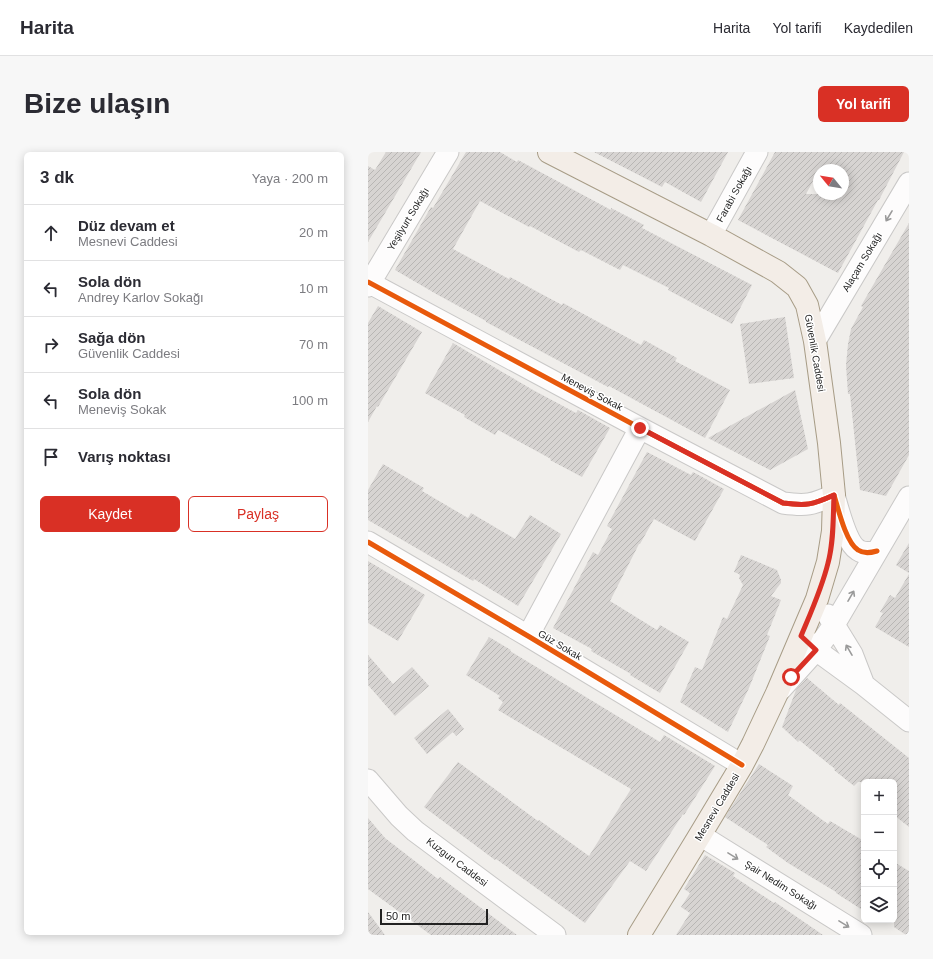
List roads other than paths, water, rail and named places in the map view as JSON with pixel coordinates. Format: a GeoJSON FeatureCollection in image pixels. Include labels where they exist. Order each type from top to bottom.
{"type":"FeatureCollection","features":[{"type":"Feature","properties":{"kind":"main road","name":"Güvenlik Caddesi"},"geometry":{"type":"LineString","coordinates":[[549,152],[778,272],[797,288],[807,305],[815,341],[829,443],[834,495],[833,531],[828,562],[817,599],[808,643],[777,693]]}},
{"type":"Feature","properties":{"kind":"main road","name":"Mesnevi Caddesi"},"geometry":{"type":"LineString","coordinates":[[639,935],[742,764],[777,693]]}},
{"type":"Feature","properties":{"kind":"street","name":"Yeşilyurt Sokağı"},"geometry":{"type":"LineString","coordinates":[[369,284],[448,152]]}},
{"type":"Feature","properties":{"kind":"street","name":"Farabi Sokağı"},"geometry":{"type":"LineString","coordinates":[[711,236],[757,152]]}},
{"type":"Feature","properties":{"kind":"street","name":"Alaçam Sokağı"},"geometry":{"type":"LineString","coordinates":[[815,341],[909,183]]}},
{"type":"Feature","properties":{"kind":"street","name":"Meneviş Sokak"},"geometry":{"type":"LineString","coordinates":[[369,284],[783,503],[808,505],[834,495]]}},
{"type":"Feature","properties":{"kind":"street"},"geometry":{"type":"LineString","coordinates":[[528,636],[640,428]]}},
{"type":"Feature","properties":{"kind":"street"},"geometry":{"type":"LineString","coordinates":[[834,495],[843,524],[852,544],[856,549],[867,553],[877,551]]}},
{"type":"Feature","properties":{"kind":"street"},"geometry":{"type":"LineString","coordinates":[[909,497],[834,625],[808,643],[909,721]]}},
{"type":"Feature","properties":{"kind":"street","name":"Güz Sokak"},"geometry":{"type":"LineString","coordinates":[[368,542],[742,764]]}},
{"type":"Feature","properties":{"kind":"street"},"geometry":{"type":"LineString","coordinates":[[817,599],[852,654],[864,685]]}},
{"type":"Feature","properties":{"kind":"street","name":"Kuzgun Caddesi"},"geometry":{"type":"LineString","coordinates":[[368,780],[399,816],[415,831],[555,935]]}},
{"type":"Feature","properties":{"kind":"street","name":"Şair Nedim Sokağı"},"geometry":{"type":"LineString","coordinates":[[700,835],[862,935]]}}]}
